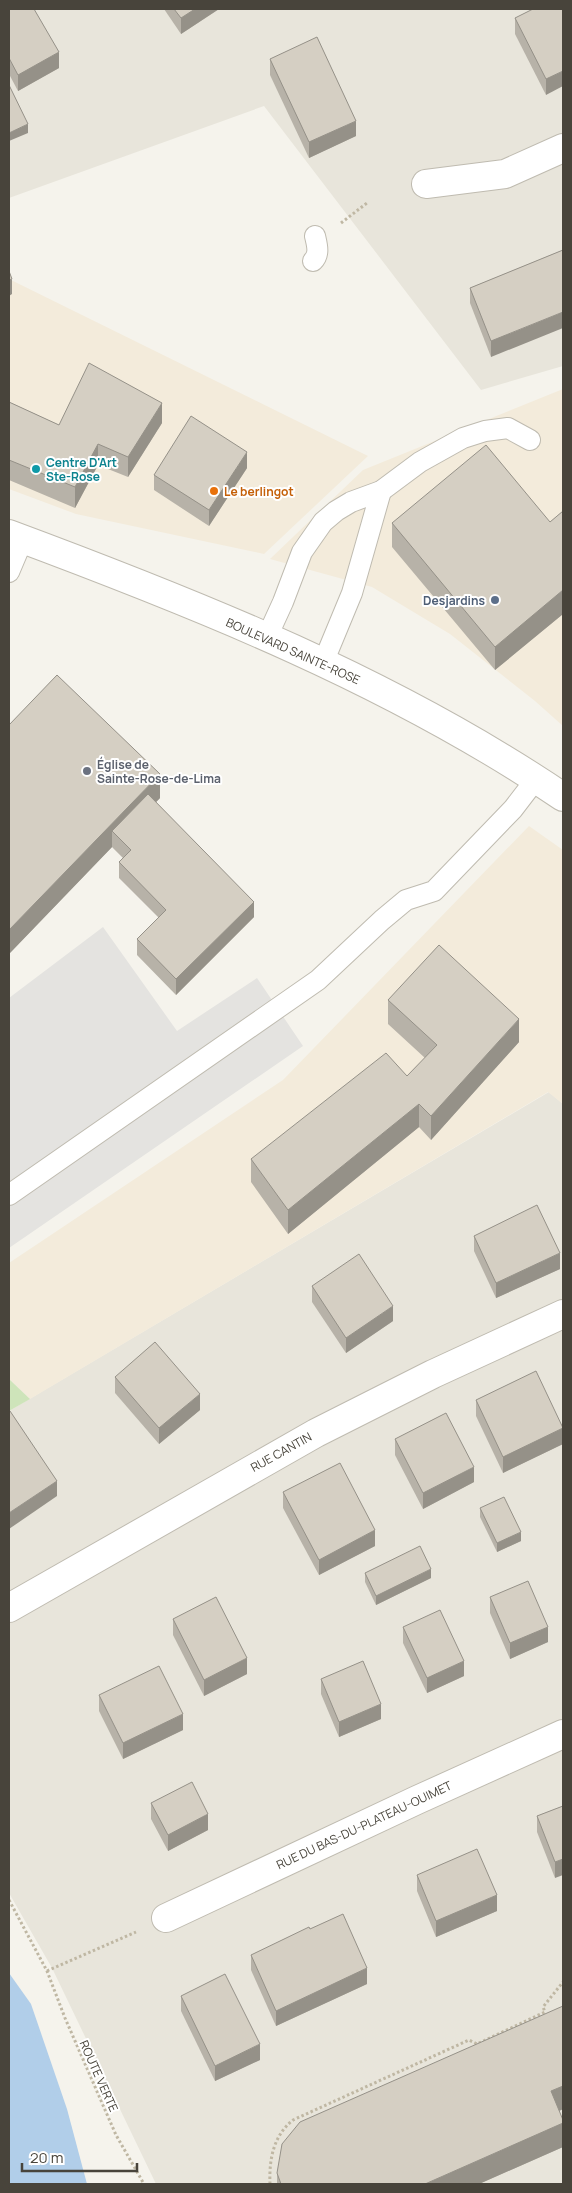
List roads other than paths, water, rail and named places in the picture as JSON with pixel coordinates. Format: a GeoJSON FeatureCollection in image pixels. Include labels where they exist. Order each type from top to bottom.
{"type":"FeatureCollection","features":[{"type":"Feature","properties":{"kind":"street"},"geometry":{"type":"LineString","coordinates":[[426,184],[505,174],[563,148]]}},
{"type":"Feature","properties":{"kind":"street","name":"BOULEVARD SAINTE-ROSE"},"geometry":{"type":"LineString","coordinates":[[16,536],[132,581],[267,637],[323,663],[462,733],[563,797]]}},
{"type":"Feature","properties":{"kind":"street","name":"RUE CANTIN"},"geometry":{"type":"LineString","coordinates":[[9,1608],[316,1433],[433,1374],[563,1314]]}},
{"type":"Feature","properties":{"kind":"street","name":"RUE DU BAS-DU-PLATEAU-OUIMET"},"geometry":{"type":"LineString","coordinates":[[166,1918],[408,1804],[563,1734]]}},
{"type":"Feature","properties":{"kind":"lane"},"geometry":{"type":"LineString","coordinates":[[313,261],[317,257],[318,248],[315,236]]}},
{"type":"Feature","properties":{"kind":"lane"},"geometry":{"type":"LineString","coordinates":[[267,637],[283,602],[296,565],[322,522],[336,510],[351,502],[381,491],[420,462],[464,438],[485,431],[508,428],[530,440]]}},
{"type":"Feature","properties":{"kind":"lane"},"geometry":{"type":"LineString","coordinates":[[323,663],[352,593],[381,491]]}},
{"type":"Feature","properties":{"kind":"lane"},"geometry":{"type":"LineString","coordinates":[[9,572],[16,536]]}},
{"type":"Feature","properties":{"kind":"lane"},"geometry":{"type":"LineString","coordinates":[[9,1195],[318,980],[406,900],[434,891],[513,809],[536,779]]}},
{"type":"Feature","properties":{"kind":"water"},"geometry":{"type":"Polygon","coordinates":[[[9,1973],[31,2004],[67,2109],[87,2184],[9,2184],[9,1973]]]}},
{"type":"Feature","properties":{"kind":"place","name":"Centre D'Art Ste-Rose"},"geometry":{"type":"Point","coordinates":[36,469]}},
{"type":"Feature","properties":{"kind":"place","name":"Le berlingot"},"geometry":{"type":"Point","coordinates":[214,491]}},
{"type":"Feature","properties":{"kind":"place","name":"Desjardins"},"geometry":{"type":"Point","coordinates":[495,600]}},
{"type":"Feature","properties":{"kind":"place","name":"Église de Sainte-Rose-de-Lima"},"geometry":{"type":"Point","coordinates":[87,771]}}]}
